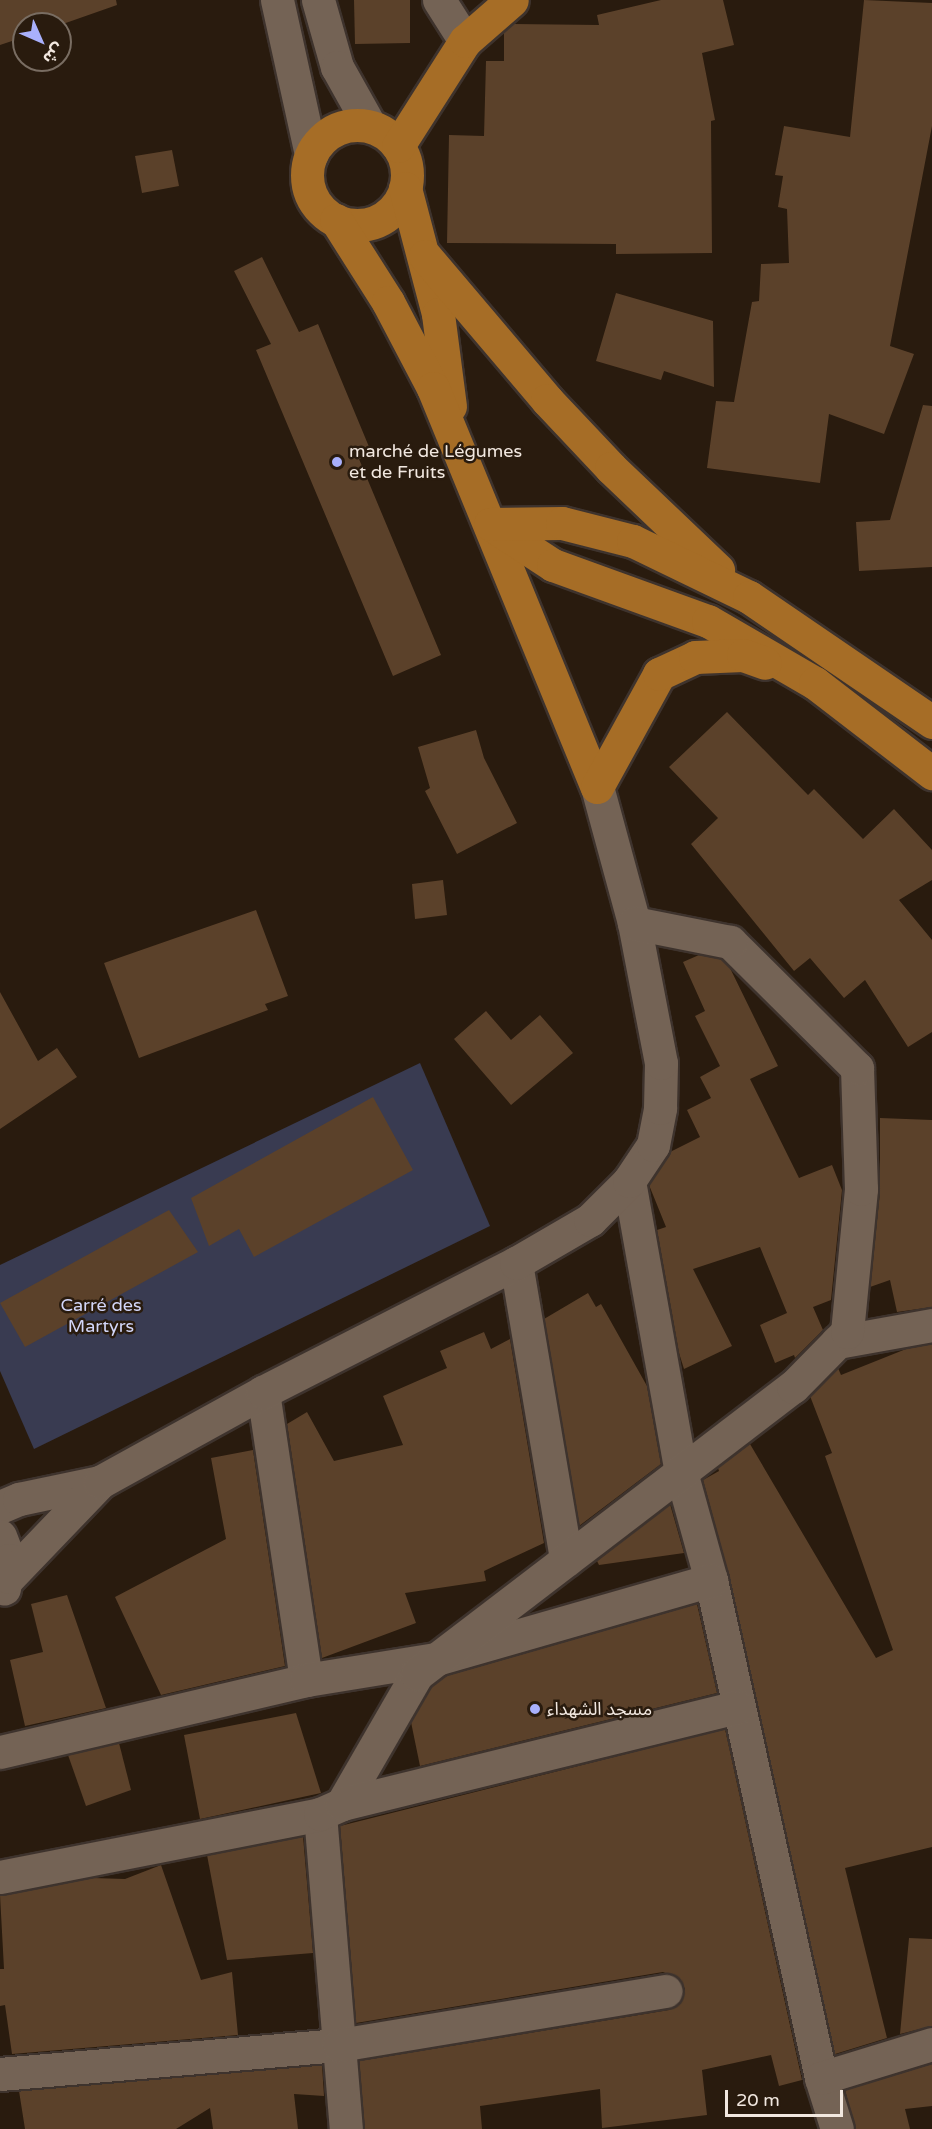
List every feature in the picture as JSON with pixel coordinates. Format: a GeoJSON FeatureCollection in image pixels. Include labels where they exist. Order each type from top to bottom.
{"type":"FeatureCollection","features":[{"type":"Feature","properties":{"kind":"main road"},"geometry":{"type":"LineString","coordinates":[[398,146],[465,41],[512,0]]}},
{"type":"Feature","properties":{"kind":"main road"},"geometry":{"type":"LineString","coordinates":[[352,125],[370,126],[398,146],[407,174],[405,188],[398,204],[378,220],[353,225],[336,220],[321,209],[310,193],[307,174],[311,155],[321,140],[335,130],[352,125]]}},
{"type":"Feature","properties":{"kind":"main road"},"geometry":{"type":"LineString","coordinates":[[405,188],[425,256],[447,373],[453,432]]}},
{"type":"Feature","properties":{"kind":"main road"},"geometry":{"type":"LineString","coordinates":[[336,220],[394,313],[453,432],[597,787]]}},
{"type":"Feature","properties":{"kind":"main road"},"geometry":{"type":"LineString","coordinates":[[425,256],[539,391],[611,468],[749,597]]}},
{"type":"Feature","properties":{"kind":"main road"},"geometry":{"type":"LineString","coordinates":[[490,524],[525,521],[598,529],[633,541],[749,597],[932,722]]}},
{"type":"Feature","properties":{"kind":"main road"},"geometry":{"type":"LineString","coordinates":[[490,524],[553,565],[708,621],[815,683],[932,773]]}},
{"type":"Feature","properties":{"kind":"main road"},"geometry":{"type":"LineString","coordinates":[[597,787],[659,674],[695,657],[743,655],[815,683]]}},
{"type":"Feature","properties":{"kind":"street"},"geometry":{"type":"LineString","coordinates":[[277,0],[311,155]]}},
{"type":"Feature","properties":{"kind":"street"},"geometry":{"type":"LineString","coordinates":[[318,0],[337,67],[370,126]]}},
{"type":"Feature","properties":{"kind":"street"},"geometry":{"type":"LineString","coordinates":[[439,0],[465,41]]}},
{"type":"Feature","properties":{"kind":"street"},"geometry":{"type":"LineString","coordinates":[[0,1507],[19,1498],[100,1482],[263,1392],[516,1263],[590,1220],[629,1181],[653,1146],[660,1097],[661,1063],[634,923],[597,787]]}},
{"type":"Feature","properties":{"kind":"street"},"geometry":{"type":"LineString","coordinates":[[346,2129],[339,2044],[331,1809],[417,1674],[793,1387],[847,1332],[861,1189],[857,1068],[730,942],[634,923]]}},
{"type":"Feature","properties":{"kind":"street"},"geometry":{"type":"LineString","coordinates":[[629,1181],[681,1472],[711,1580],[737,1707],[821,2078],[837,2129]]}},
{"type":"Feature","properties":{"kind":"street"},"geometry":{"type":"LineString","coordinates":[[516,1263],[566,1560]]}},
{"type":"Feature","properties":{"kind":"street"},"geometry":{"type":"LineString","coordinates":[[837,1342],[932,1324]]}},
{"type":"Feature","properties":{"kind":"street"},"geometry":{"type":"LineString","coordinates":[[263,1392],[306,1680]]}},
{"type":"Feature","properties":{"kind":"street"},"geometry":{"type":"LineString","coordinates":[[4,1586],[100,1482]]}},
{"type":"Feature","properties":{"kind":"street"},"geometry":{"type":"LineString","coordinates":[[0,1536],[6,1545],[4,1586]]}},
{"type":"Feature","properties":{"kind":"street"},"geometry":{"type":"LineString","coordinates":[[0,1752],[306,1680],[436,1659],[711,1580]]}},
{"type":"Feature","properties":{"kind":"street"},"geometry":{"type":"LineString","coordinates":[[0,1877],[331,1809],[737,1707]]}},
{"type":"Feature","properties":{"kind":"street"},"geometry":{"type":"LineString","coordinates":[[0,2074],[339,2044],[666,1991]]}},
{"type":"Feature","properties":{"kind":"street"},"geometry":{"type":"LineString","coordinates":[[821,2078],[932,2044]]}},
{"type":"Feature","properties":{"kind":"green space","name":"Carré des Martyrs"},"geometry":{"type":"Polygon","coordinates":[[[420,1063],[490,1226],[34,1449],[0,1371],[0,1265],[420,1063]]]}},
{"type":"Feature","properties":{"kind":"building"},"geometry":{"type":"Polygon","coordinates":[[[0,0],[116,0],[117,5],[72,21],[72,12],[12,12],[12,41],[0,45],[0,0]]]}},
{"type":"Feature","properties":{"kind":"building"},"geometry":{"type":"Polygon","coordinates":[[[354,0],[410,0],[410,43],[355,44],[354,0]]]}},
{"type":"Feature","properties":{"kind":"building"},"geometry":{"type":"Polygon","coordinates":[[[661,0],[723,0],[734,45],[702,53],[715,120],[711,121],[712,253],[616,254],[616,244],[447,243],[449,135],[484,136],[486,61],[504,61],[504,32],[513,24],[599,25],[597,15],[661,0]]]}},
{"type":"Feature","properties":{"kind":"building"},"geometry":{"type":"Polygon","coordinates":[[[864,0],[932,3],[932,126],[890,346],[914,354],[884,434],[829,414],[820,483],[707,468],[716,401],[734,402],[752,302],[759,301],[761,264],[789,263],[787,209],[778,207],[783,176],[775,175],[784,126],[850,137],[864,0]]]}},
{"type":"Feature","properties":{"kind":"building"},"geometry":{"type":"Polygon","coordinates":[[[172,150],[179,186],[142,193],[135,156],[172,150]]]}},
{"type":"Feature","properties":{"kind":"building"},"geometry":{"type":"Polygon","coordinates":[[[262,257],[299,332],[318,324],[372,454],[359,459],[441,655],[393,676],[256,350],[271,344],[234,271],[262,257]]]}},
{"type":"Feature","properties":{"kind":"building"},"geometry":{"type":"Polygon","coordinates":[[[616,293],[713,321],[714,387],[664,371],[661,380],[596,361],[616,293]]]}},
{"type":"Feature","properties":{"kind":"building"},"geometry":{"type":"Polygon","coordinates":[[[923,405],[932,406],[932,567],[859,571],[856,522],[890,520],[923,405]]]}},
{"type":"Feature","properties":{"kind":"building"},"geometry":{"type":"Polygon","coordinates":[[[727,712],[808,795],[814,789],[863,839],[894,809],[932,850],[932,880],[899,900],[932,940],[932,1032],[908,1047],[865,980],[844,998],[810,958],[794,971],[691,844],[718,818],[669,767],[727,712]]]}},
{"type":"Feature","properties":{"kind":"building"},"geometry":{"type":"Polygon","coordinates":[[[476,730],[484,758],[517,823],[457,854],[425,791],[430,788],[418,747],[476,730]]]}},
{"type":"Feature","properties":{"kind":"building"},"geometry":{"type":"Polygon","coordinates":[[[443,880],[447,915],[415,919],[412,884],[443,880]]]}},
{"type":"Feature","properties":{"kind":"building"},"geometry":{"type":"Polygon","coordinates":[[[256,910],[288,996],[265,1004],[268,1010],[139,1058],[104,963],[256,910]]]}},
{"type":"Feature","properties":{"kind":"building"},"geometry":{"type":"Polygon","coordinates":[[[699,955],[721,959],[730,968],[778,1066],[750,1079],[799,1178],[832,1165],[842,1190],[831,1300],[813,1307],[823,1330],[795,1358],[794,1355],[775,1363],[760,1325],[787,1313],[760,1247],[693,1269],[732,1346],[684,1369],[679,1353],[657,1230],[666,1227],[649,1185],[670,1152],[700,1137],[687,1110],[711,1098],[700,1077],[720,1066],[695,1016],[705,1011],[683,962],[699,955]]]}},
{"type":"Feature","properties":{"kind":"building"},"geometry":{"type":"Polygon","coordinates":[[[0,992],[38,1061],[57,1048],[77,1077],[0,1129],[0,992]]]}},
{"type":"Feature","properties":{"kind":"building"},"geometry":{"type":"Polygon","coordinates":[[[486,1011],[511,1040],[540,1015],[573,1053],[511,1105],[454,1039],[486,1011]]]}},
{"type":"Feature","properties":{"kind":"building"},"geometry":{"type":"Polygon","coordinates":[[[373,1097],[413,1170],[254,1257],[239,1229],[209,1246],[191,1198],[373,1097]]]}},
{"type":"Feature","properties":{"kind":"building"},"geometry":{"type":"Polygon","coordinates":[[[880,1118],[932,1120],[932,1307],[897,1312],[890,1280],[870,1287],[880,1191],[880,1118]]]}},
{"type":"Feature","properties":{"kind":"building"},"geometry":{"type":"Polygon","coordinates":[[[169,1210],[198,1252],[25,1347],[0,1303],[169,1210]]]}},
{"type":"Feature","properties":{"kind":"building"},"geometry":{"type":"Polygon","coordinates":[[[588,1293],[596,1307],[601,1304],[647,1386],[661,1464],[579,1526],[544,1319],[588,1293]]]}},
{"type":"Feature","properties":{"kind":"building"},"geometry":{"type":"Polygon","coordinates":[[[484,1332],[491,1349],[510,1339],[544,1543],[484,1571],[486,1581],[405,1593],[416,1623],[322,1658],[287,1424],[307,1412],[334,1461],[403,1445],[383,1396],[447,1368],[440,1351],[484,1332]]]}},
{"type":"Feature","properties":{"kind":"building"},"geometry":{"type":"Polygon","coordinates":[[[932,1344],[932,1847],[845,1868],[887,2038],[835,2054],[729,1576],[703,1480],[719,1471],[718,1468],[750,1444],[876,1658],[893,1650],[825,1456],[832,1453],[810,1396],[838,1368],[841,1375],[906,1349],[932,1344]]]}},
{"type":"Feature","properties":{"kind":"building"},"geometry":{"type":"Polygon","coordinates":[[[253,1450],[285,1666],[161,1695],[115,1597],[226,1539],[211,1458],[253,1450]]]}},
{"type":"Feature","properties":{"kind":"building"},"geometry":{"type":"Polygon","coordinates":[[[670,1504],[684,1553],[599,1565],[597,1561],[670,1504]]]}},
{"type":"Feature","properties":{"kind":"building"},"geometry":{"type":"Polygon","coordinates":[[[67,1595],[106,1708],[25,1726],[10,1660],[43,1652],[31,1604],[67,1595]]]}},
{"type":"Feature","properties":{"kind":"building"},"geometry":{"type":"Polygon","coordinates":[[[697,1604],[717,1693],[420,1766],[411,1722],[431,1687],[446,1676],[697,1604]]]}},
{"type":"Feature","properties":{"kind":"building"},"geometry":{"type":"Polygon","coordinates":[[[296,1713],[321,1793],[200,1819],[184,1735],[296,1713]]]}},
{"type":"Feature","properties":{"kind":"building"},"geometry":{"type":"Polygon","coordinates":[[[725,1729],[802,2080],[779,2086],[771,2055],[702,2070],[707,2115],[602,2128],[600,2089],[480,2106],[482,2129],[364,2129],[359,2061],[669,2010],[678,2005],[685,1989],[680,1979],[663,1972],[356,2023],[340,1826],[725,1729]]]}},
{"type":"Feature","properties":{"kind":"building"},"geometry":{"type":"Polygon","coordinates":[[[119,1743],[131,1790],[86,1806],[68,1755],[119,1743]]]}},
{"type":"Feature","properties":{"kind":"building"},"geometry":{"type":"Polygon","coordinates":[[[303,1836],[313,1953],[227,1960],[207,1855],[303,1836]]]}},
{"type":"Feature","properties":{"kind":"building"},"geometry":{"type":"Polygon","coordinates":[[[161,1865],[201,1980],[232,1972],[238,2035],[12,2054],[5,2005],[0,2006],[0,1969],[4,1969],[0,1895],[93,1878],[125,1879],[161,1865]]]}},
{"type":"Feature","properties":{"kind":"building"},"geometry":{"type":"Polygon","coordinates":[[[909,1938],[932,1939],[932,2026],[900,2034],[909,1938]]]}},
{"type":"Feature","properties":{"kind":"building"},"geometry":{"type":"Polygon","coordinates":[[[932,2064],[932,2106],[905,2109],[910,2129],[855,2129],[845,2090],[932,2064]]]}},
{"type":"Feature","properties":{"kind":"building"},"geometry":{"type":"Polygon","coordinates":[[[322,2065],[324,2096],[294,2094],[298,2129],[213,2129],[210,2108],[176,2129],[25,2129],[19,2091],[322,2065]]]}},
{"type":"Feature","properties":{"kind":"place","name":"marché de Légumes et de Fruits"},"geometry":{"type":"Point","coordinates":[337,462]}},
{"type":"Feature","properties":{"kind":"place","name":"مسجد الشهداء"},"geometry":{"type":"Point","coordinates":[535,1709]}}]}
